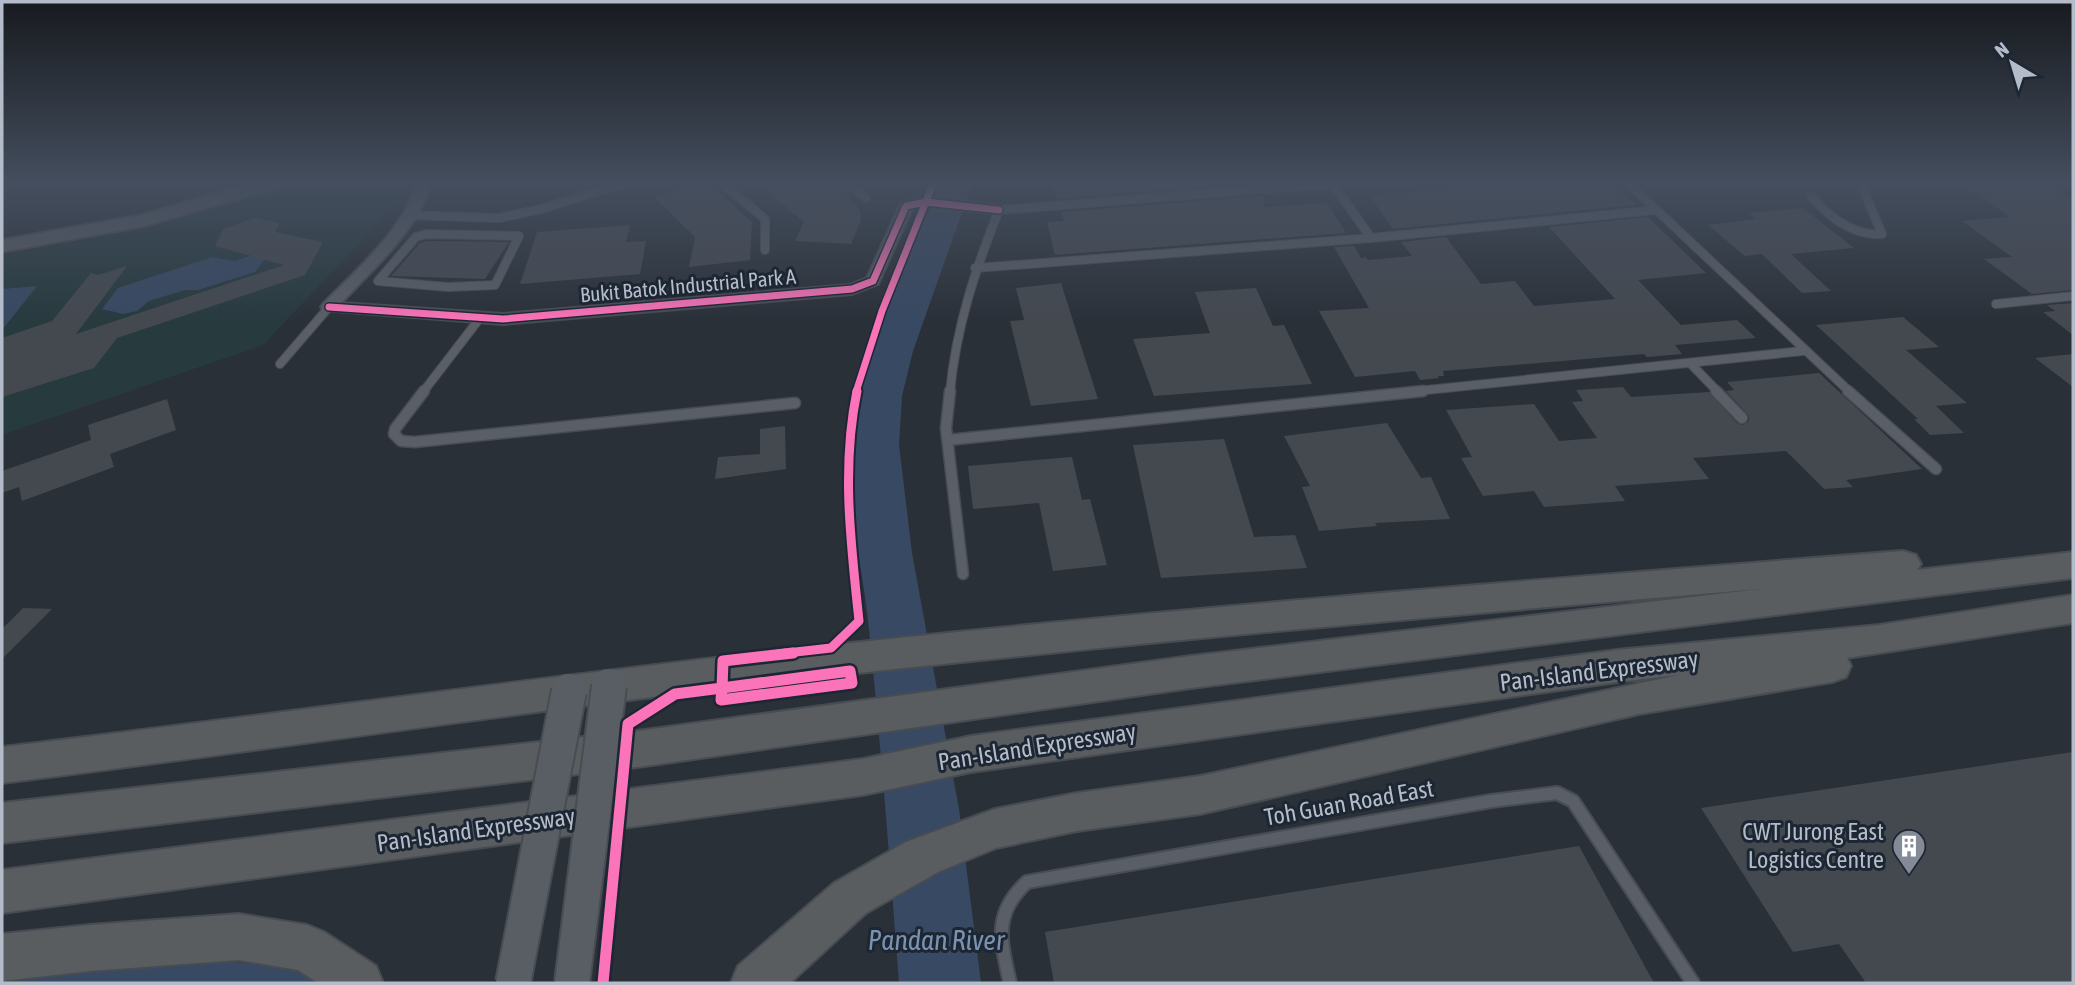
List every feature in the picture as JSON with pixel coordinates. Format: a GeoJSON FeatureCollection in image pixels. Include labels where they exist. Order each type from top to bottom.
{"type":"FeatureCollection","features":[{"type":"Feature","properties":{"kind":"highway"},"geometry":{"type":"LineString","coordinates":[[2,765],[798,664],[1352,609],[1904,564],[2073,556]]}},
{"type":"Feature","properties":{"kind":"highway"},"geometry":{"type":"LineString","coordinates":[[2,822],[645,748],[1219,668],[2073,565]]}},
{"type":"Feature","properties":{"kind":"highway","name":"Pan-Island Expressway"},"geometry":{"type":"LineString","coordinates":[[2,892],[863,777],[971,754],[1617,666],[1879,640],[2073,609]]}},
{"type":"Feature","properties":{"kind":"highway"},"geometry":{"type":"LineString","coordinates":[[755,983],[850,898],[922,857],[995,829],[1077,812],[1200,795],[1639,698],[1838,666],[1850,662],[1879,640]]}},
{"type":"Feature","properties":{"kind":"highway"},"geometry":{"type":"LineString","coordinates":[[2,958],[90,948],[239,937],[307,948],[359,983]]}},
{"type":"Feature","properties":{"kind":"main road"},"geometry":{"type":"LineString","coordinates":[[2,246],[86,230]]}},
{"type":"Feature","properties":{"kind":"main road"},"geometry":{"type":"LineString","coordinates":[[572,983],[609,686]]}},
{"type":"Feature","properties":{"kind":"main road"},"geometry":{"type":"LineString","coordinates":[[513,983],[569,691]]}},
{"type":"Feature","properties":{"kind":"street"},"geometry":{"type":"LineString","coordinates":[[329,307],[395,230]]}},
{"type":"Feature","properties":{"kind":"street","name":"Bukit Batok Industrial Park A"},"geometry":{"type":"LineString","coordinates":[[329,307],[516,319],[860,287],[873,281],[895,230]]}},
{"type":"Feature","properties":{"kind":"lane"},"geometry":{"type":"LineString","coordinates":[[494,235],[497,230]]}},
{"type":"Feature","properties":{"kind":"lane"},"geometry":{"type":"LineString","coordinates":[[765,230],[765,250]]}},
{"type":"Feature","properties":{"kind":"lane"},"geometry":{"type":"LineString","coordinates":[[963,574],[948,440],[954,349],[975,268],[991,230]]}},
{"type":"Feature","properties":{"kind":"lane"},"geometry":{"type":"LineString","coordinates":[[1365,230],[1371,238]]}},
{"type":"Feature","properties":{"kind":"lane"},"geometry":{"type":"LineString","coordinates":[[975,268],[1453,230]]}},
{"type":"Feature","properties":{"kind":"lane"},"geometry":{"type":"LineString","coordinates":[[1677,230],[1803,351],[1937,470]]}},
{"type":"Feature","properties":{"kind":"lane"},"geometry":{"type":"LineString","coordinates":[[1855,230],[1871,236],[1882,234],[1880,230]]}},
{"type":"Feature","properties":{"kind":"lane"},"geometry":{"type":"LineString","coordinates":[[494,235],[519,236],[495,285],[447,287],[377,281],[418,236],[494,235]]}},
{"type":"Feature","properties":{"kind":"lane"},"geometry":{"type":"LineString","coordinates":[[1996,304],[2073,296]]}},
{"type":"Feature","properties":{"kind":"lane"},"geometry":{"type":"LineString","coordinates":[[280,364],[329,307]]}},
{"type":"Feature","properties":{"kind":"lane"},"geometry":{"type":"LineString","coordinates":[[480,318],[395,429],[394,434],[401,441],[415,442],[794,403]]}},
{"type":"Feature","properties":{"kind":"lane"},"geometry":{"type":"LineString","coordinates":[[948,440],[1803,351]]}},
{"type":"Feature","properties":{"kind":"lane"},"geometry":{"type":"LineString","coordinates":[[1690,363],[1742,418]]}},
{"type":"Feature","properties":{"kind":"lane","name":"Toh Guan Road East"},"geometry":{"type":"LineString","coordinates":[[1010,983],[1000,932],[1005,907],[1011,894],[1027,882],[1491,801],[1557,793],[1573,801],[1693,983]]}},
{"type":"Feature","properties":{"kind":"green space"},"geometry":{"type":"Polygon","coordinates":[[[134,230],[372,230],[263,345],[2,435],[2,255],[134,230]]]}},
{"type":"Feature","properties":{"kind":"water","name":"Pandan River"},"geometry":{"type":"Polygon","coordinates":[[[920,230],[956,230],[913,351],[902,396],[899,445],[912,553],[959,809],[981,983],[899,983],[873,673],[853,514],[850,467],[855,411],[863,378],[920,230]]]}},
{"type":"Feature","properties":{"kind":"water"},"geometry":{"type":"Polygon","coordinates":[[[258,253],[268,255],[255,272],[198,290],[185,290],[149,301],[137,311],[123,314],[102,309],[118,288],[212,257],[235,261],[258,253]]]}},
{"type":"Feature","properties":{"kind":"water"},"geometry":{"type":"Polygon","coordinates":[[[37,286],[2,330],[2,289],[37,286]]]}},
{"type":"Feature","properties":{"kind":"water"},"geometry":{"type":"Polygon","coordinates":[[[172,958],[291,966],[383,983],[2,983],[2,980],[172,958]]]}},
{"type":"Feature","properties":{"kind":"building"},"geometry":{"type":"Polygon","coordinates":[[[223,230],[276,230],[275,232],[323,242],[305,275],[117,338],[94,368],[2,397],[2,338],[52,321],[91,273],[98,275],[127,266],[76,334],[284,265],[215,246],[223,230]]]}},
{"type":"Feature","properties":{"kind":"building"},"geometry":{"type":"Polygon","coordinates":[[[629,230],[626,242],[646,241],[640,274],[520,284],[537,232],[629,230]]]}},
{"type":"Feature","properties":{"kind":"building"},"geometry":{"type":"Polygon","coordinates":[[[688,230],[752,230],[750,260],[689,267],[695,237],[688,230]]]}},
{"type":"Feature","properties":{"kind":"building"},"geometry":{"type":"Polygon","coordinates":[[[800,230],[857,230],[851,244],[795,241],[800,230]]]}},
{"type":"Feature","properties":{"kind":"building"},"geometry":{"type":"Polygon","coordinates":[[[1049,230],[1344,230],[1346,233],[1055,255],[1049,230]]]}},
{"type":"Feature","properties":{"kind":"building"},"geometry":{"type":"Polygon","coordinates":[[[1552,230],[1661,230],[1706,273],[1638,280],[1681,325],[1737,320],[1756,338],[1675,345],[1682,354],[1647,357],[1644,354],[1443,371],[1444,376],[1438,376],[1439,378],[1420,380],[1415,371],[1355,377],[1319,311],[1369,308],[1334,247],[1354,246],[1361,258],[1366,257],[1368,260],[1412,256],[1401,242],[1446,237],[1481,284],[1515,281],[1534,306],[1615,299],[1552,230]]]}},
{"type":"Feature","properties":{"kind":"building"},"geometry":{"type":"Polygon","coordinates":[[[1714,230],[1831,230],[1854,248],[1791,254],[1831,291],[1802,293],[1762,254],[1745,256],[1714,230]]]}},
{"type":"Feature","properties":{"kind":"building"},"geometry":{"type":"Polygon","coordinates":[[[1974,230],[2073,230],[2073,290],[2032,294],[1984,259],[2012,257],[1974,230]]]}},
{"type":"Feature","properties":{"kind":"building"},"geometry":{"type":"Polygon","coordinates":[[[509,242],[485,279],[391,276],[420,243],[509,242]]]}},
{"type":"Feature","properties":{"kind":"building"},"geometry":{"type":"Polygon","coordinates":[[[1061,283],[1098,399],[1031,406],[1010,321],[1024,320],[1016,288],[1061,283]]]}},
{"type":"Feature","properties":{"kind":"building"},"geometry":{"type":"Polygon","coordinates":[[[1256,288],[1273,326],[1284,325],[1312,384],[1154,396],[1133,339],[1210,333],[1195,292],[1256,288]]]}},
{"type":"Feature","properties":{"kind":"building"},"geometry":{"type":"Polygon","coordinates":[[[2073,303],[2073,335],[2043,312],[2055,311],[2047,305],[2073,303]]]}},
{"type":"Feature","properties":{"kind":"building"},"geometry":{"type":"Polygon","coordinates":[[[1903,317],[1939,347],[1906,350],[1967,403],[1936,406],[1964,433],[1930,435],[1914,419],[1918,419],[1816,325],[1903,317]]]}},
{"type":"Feature","properties":{"kind":"building"},"geometry":{"type":"Polygon","coordinates":[[[2073,354],[2073,387],[2035,358],[2073,354]]]}},
{"type":"Feature","properties":{"kind":"building"},"geometry":{"type":"Polygon","coordinates":[[[1819,373],[1922,469],[1846,480],[1853,487],[1824,489],[1786,451],[1693,458],[1709,479],[1615,486],[1625,501],[1544,507],[1534,491],[1483,496],[1461,458],[1472,457],[1446,410],[1534,404],[1559,441],[1597,438],[1572,402],[1583,401],[1576,390],[1623,387],[1631,397],[1709,392],[1737,423],[1743,425],[1749,421],[1749,416],[1726,391],[1734,390],[1727,382],[1819,373]]]}},
{"type":"Feature","properties":{"kind":"building"},"geometry":{"type":"Polygon","coordinates":[[[167,399],[176,430],[110,454],[114,467],[22,501],[19,487],[2,493],[2,471],[91,440],[88,425],[167,399]]]}},
{"type":"Feature","properties":{"kind":"building"},"geometry":{"type":"Polygon","coordinates":[[[1387,423],[1421,478],[1431,477],[1450,519],[1375,523],[1377,526],[1319,531],[1302,487],[1310,486],[1284,436],[1387,423]]]}},
{"type":"Feature","properties":{"kind":"building"},"geometry":{"type":"Polygon","coordinates":[[[785,426],[786,469],[715,479],[718,457],[760,454],[760,429],[785,426]]]}},
{"type":"Feature","properties":{"kind":"building"},"geometry":{"type":"Polygon","coordinates":[[[1224,439],[1254,537],[1295,535],[1307,568],[1161,578],[1133,445],[1224,439]]]}},
{"type":"Feature","properties":{"kind":"building"},"geometry":{"type":"Polygon","coordinates":[[[1072,457],[1082,500],[1090,499],[1107,565],[1053,571],[1039,503],[973,509],[968,466],[1072,457]]]}},
{"type":"Feature","properties":{"kind":"building"},"geometry":{"type":"Polygon","coordinates":[[[23,608],[52,609],[2,659],[2,629],[23,608]]]}},
{"type":"Feature","properties":{"kind":"building","name":"CWT Jurong East Logistics Centre"},"geometry":{"type":"Polygon","coordinates":[[[2073,752],[2073,983],[1866,983],[1839,944],[1793,952],[1701,808],[2073,752]]]}},
{"type":"Feature","properties":{"kind":"building"},"geometry":{"type":"Polygon","coordinates":[[[1579,846],[1654,983],[1054,983],[1045,932],[1579,846]]]}},
{"type":"Feature","properties":{"kind":"cycle path"},"geometry":{"type":"LineString","coordinates":[[329,307],[503,319],[852,289],[873,281],[895,230]]}},
{"type":"Feature","properties":{"kind":"cycle path"},"geometry":{"type":"LineString","coordinates":[[722,688],[723,661],[831,648],[859,621],[848,504],[851,416],[864,362],[914,230]]}},
{"type":"Feature","properties":{"kind":"cycle path"},"geometry":{"type":"LineString","coordinates":[[850,671],[852,683],[721,700],[722,688],[850,671]]}},
{"type":"Feature","properties":{"kind":"cycle path"},"geometry":{"type":"LineString","coordinates":[[603,983],[628,724],[675,694],[722,688]]}},
{"type":"Feature","properties":{"kind":"place","name":"CWT Jurong East Logistics Centre"},"geometry":{"type":"Point","coordinates":[1909,876]}}]}
